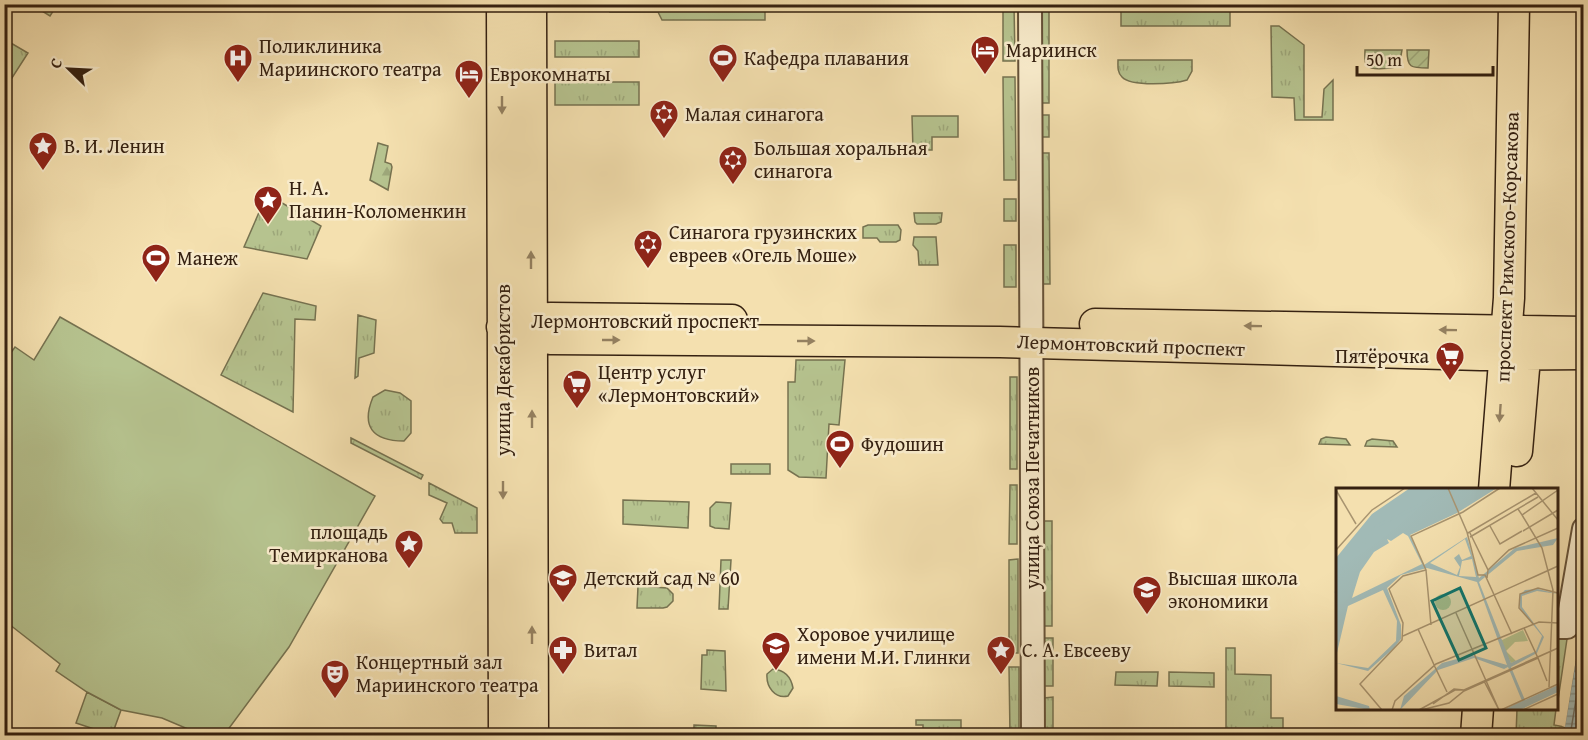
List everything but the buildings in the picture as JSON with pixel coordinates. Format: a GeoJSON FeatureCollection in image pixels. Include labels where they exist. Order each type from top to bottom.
{"type":"FeatureCollection","features":[{"type":"Feature","properties":{"kind":"main road","name":"улица Декабристов"},"geometry":{"type":"LineString","coordinates":[[502,4],[504,735]]}},
{"type":"Feature","properties":{"kind":"main road","name":"улица Декабристов"},"geometry":{"type":"LineString","coordinates":[[531,4],[533,735]]}},
{"type":"Feature","properties":{"kind":"main road","name":"проспект Римского-Корсакова"},"geometry":{"type":"LineString","coordinates":[[1514,4],[1509,286],[1516,343],[1514,488]]}},
{"type":"Feature","properties":{"kind":"main road","name":"проспект Римского-Корсакова"},"geometry":{"type":"LineString","coordinates":[[1494,488],[1516,343],[1530,293],[1534,4]]}},
{"type":"Feature","properties":{"kind":"main road","name":"Лермонтовский проспект"},"geometry":{"type":"LineString","coordinates":[[502,327],[532,327],[551,339],[1031,333],[1516,343],[1584,354]]}},
{"type":"Feature","properties":{"kind":"main road","name":"Лермонтовский проспект"},"geometry":{"type":"LineString","coordinates":[[1516,343],[1584,332]]}},
{"type":"Feature","properties":{"kind":"main road"},"geometry":{"type":"LineString","coordinates":[[1476,735],[1478,710]]}},
{"type":"Feature","properties":{"kind":"main road"},"geometry":{"type":"LineString","coordinates":[[1496,735],[1497,710]]}},
{"type":"Feature","properties":{"kind":"street","name":"улица Союза Печатников"},"geometry":{"type":"LineString","coordinates":[[1030,4],[1033,735]]}},
{"type":"Feature","properties":{"kind":"street"},"geometry":{"type":"LineString","coordinates":[[1558,627],[1567,627],[1584,529]]}},
{"type":"Feature","properties":{"kind":"green space"},"geometry":{"type":"Polygon","coordinates":[[[57,4],[50,16],[32,5],[57,4]]]}},
{"type":"Feature","properties":{"kind":"green space"},"geometry":{"type":"Polygon","coordinates":[[[610,4],[765,5],[765,20],[662,20],[658,12],[610,12],[610,4]]]}},
{"type":"Feature","properties":{"kind":"green space"},"geometry":{"type":"Polygon","coordinates":[[[1003,5],[1014,5],[1015,61],[1003,61],[1003,5]]]}},
{"type":"Feature","properties":{"kind":"green space"},"geometry":{"type":"Polygon","coordinates":[[[1040,5],[1049,5],[1049,103],[1041,103],[1040,5]]]}},
{"type":"Feature","properties":{"kind":"green space"},"geometry":{"type":"Polygon","coordinates":[[[1121,5],[1230,5],[1230,26],[1121,26],[1121,5]]]}},
{"type":"Feature","properties":{"kind":"green space"},"geometry":{"type":"Polygon","coordinates":[[[1271,26],[1279,26],[1304,45],[1304,117],[1322,117],[1324,89],[1333,80],[1333,120],[1295,120],[1294,98],[1272,97],[1271,26]]]}},
{"type":"Feature","properties":{"kind":"green space"},"geometry":{"type":"Polygon","coordinates":[[[4,39],[28,53],[10,81],[5,78],[4,39]]]}},
{"type":"Feature","properties":{"kind":"green space"},"geometry":{"type":"Polygon","coordinates":[[[555,41],[639,41],[639,57],[555,57],[555,41]]]}},
{"type":"Feature","properties":{"kind":"green space"},"geometry":{"type":"Polygon","coordinates":[[[1365,50],[1402,50],[1399,66],[1383,69],[1370,68],[1365,62],[1365,50]]]}},
{"type":"Feature","properties":{"kind":"green space"},"geometry":{"type":"Polygon","coordinates":[[[1407,50],[1429,50],[1428,68],[1411,66],[1407,50]]]}},
{"type":"Feature","properties":{"kind":"green space"},"geometry":{"type":"Polygon","coordinates":[[[1118,60],[1192,60],[1192,71],[1187,80],[1153,84],[1134,82],[1120,75],[1118,60]]]}},
{"type":"Feature","properties":{"kind":"green space"},"geometry":{"type":"Polygon","coordinates":[[[1003,77],[1015,77],[1016,180],[1004,180],[1003,77]]]}},
{"type":"Feature","properties":{"kind":"green space"},"geometry":{"type":"Polygon","coordinates":[[[555,82],[639,82],[639,105],[555,105],[555,82]]]}},
{"type":"Feature","properties":{"kind":"green space"},"geometry":{"type":"Polygon","coordinates":[[[1041,115],[1049,115],[1049,137],[1041,137],[1041,115]]]}},
{"type":"Feature","properties":{"kind":"green space"},"geometry":{"type":"Polygon","coordinates":[[[912,116],[958,116],[958,137],[932,137],[932,150],[913,150],[912,116]]]}},
{"type":"Feature","properties":{"kind":"green space"},"geometry":{"type":"Polygon","coordinates":[[[378,143],[388,146],[385,162],[391,164],[392,167],[388,190],[370,180],[378,143]]]}},
{"type":"Feature","properties":{"kind":"green space"},"geometry":{"type":"Polygon","coordinates":[[[1040,153],[1049,153],[1050,284],[1042,284],[1040,153]]]}},
{"type":"Feature","properties":{"kind":"green space"},"geometry":{"type":"Polygon","coordinates":[[[267,194],[321,226],[307,259],[244,247],[267,194]]]}},
{"type":"Feature","properties":{"kind":"green space"},"geometry":{"type":"Polygon","coordinates":[[[1004,199],[1016,199],[1016,221],[1004,221],[1004,199]]]}},
{"type":"Feature","properties":{"kind":"green space"},"geometry":{"type":"Polygon","coordinates":[[[914,213],[942,213],[941,222],[917,224],[914,213]]]}},
{"type":"Feature","properties":{"kind":"green space"},"geometry":{"type":"Polygon","coordinates":[[[898,225],[901,230],[900,240],[880,242],[877,238],[863,238],[863,227],[898,225]]]}},
{"type":"Feature","properties":{"kind":"green space"},"geometry":{"type":"Polygon","coordinates":[[[914,237],[936,237],[938,265],[919,265],[918,251],[913,245],[914,237]]]}},
{"type":"Feature","properties":{"kind":"green space"},"geometry":{"type":"Polygon","coordinates":[[[1004,245],[1016,245],[1016,287],[1004,287],[1004,245]]]}},
{"type":"Feature","properties":{"kind":"green space"},"geometry":{"type":"Polygon","coordinates":[[[263,293],[316,306],[315,320],[295,319],[293,412],[221,375],[263,293]]]}},
{"type":"Feature","properties":{"kind":"green space"},"geometry":{"type":"Polygon","coordinates":[[[358,315],[376,320],[374,353],[359,358],[358,376],[355,378],[358,315]]]}},
{"type":"Feature","properties":{"kind":"green space"},"geometry":{"type":"Polygon","coordinates":[[[60,317],[375,496],[289,647],[224,735],[202,735],[162,718],[121,710],[87,692],[56,671],[60,664],[5,621],[5,361],[15,347],[34,360],[60,317]]]}},
{"type":"Feature","properties":{"kind":"green space"},"geometry":{"type":"Polygon","coordinates":[[[796,360],[845,360],[839,425],[829,424],[826,478],[799,477],[788,470],[788,382],[795,382],[796,360]]]}},
{"type":"Feature","properties":{"kind":"green space"},"geometry":{"type":"Polygon","coordinates":[[[1010,377],[1017,377],[1017,469],[1010,469],[1010,377]]]}},
{"type":"Feature","properties":{"kind":"green space"},"geometry":{"type":"Polygon","coordinates":[[[385,390],[400,393],[411,401],[411,433],[404,441],[377,435],[369,424],[368,416],[373,397],[385,390]]]}},
{"type":"Feature","properties":{"kind":"green space"},"geometry":{"type":"Polygon","coordinates":[[[1326,437],[1346,439],[1350,445],[1319,444],[1321,439],[1326,437]]]}},
{"type":"Feature","properties":{"kind":"green space"},"geometry":{"type":"Polygon","coordinates":[[[351,438],[423,475],[421,479],[351,443],[351,438]]]}},
{"type":"Feature","properties":{"kind":"green space"},"geometry":{"type":"Polygon","coordinates":[[[1372,439],[1393,441],[1397,447],[1365,446],[1367,441],[1372,439]]]}},
{"type":"Feature","properties":{"kind":"green space"},"geometry":{"type":"Polygon","coordinates":[[[731,464],[770,464],[770,474],[731,474],[731,464]]]}},
{"type":"Feature","properties":{"kind":"green space"},"geometry":{"type":"Polygon","coordinates":[[[429,483],[477,508],[477,533],[455,533],[452,523],[443,523],[440,519],[447,503],[429,495],[429,483]]]}},
{"type":"Feature","properties":{"kind":"green space"},"geometry":{"type":"Polygon","coordinates":[[[1010,485],[1017,485],[1017,544],[1009,544],[1010,485]]]}},
{"type":"Feature","properties":{"kind":"green space"},"geometry":{"type":"Polygon","coordinates":[[[623,500],[689,502],[688,528],[623,524],[623,500]]]}},
{"type":"Feature","properties":{"kind":"green space"},"geometry":{"type":"Polygon","coordinates":[[[716,502],[731,503],[729,529],[710,526],[710,508],[716,502]]]}},
{"type":"Feature","properties":{"kind":"green space"},"geometry":{"type":"Polygon","coordinates":[[[1043,521],[1052,521],[1052,626],[1043,626],[1043,521]]]}},
{"type":"Feature","properties":{"kind":"green space"},"geometry":{"type":"Polygon","coordinates":[[[1018,559],[1018,653],[1009,653],[1009,560],[1018,559]]]}},
{"type":"Feature","properties":{"kind":"green space"},"geometry":{"type":"Polygon","coordinates":[[[721,560],[731,560],[728,609],[719,609],[721,560]]]}},
{"type":"Feature","properties":{"kind":"green space"},"geometry":{"type":"Polygon","coordinates":[[[638,586],[667,588],[673,594],[673,601],[663,608],[637,608],[638,586]]]}},
{"type":"Feature","properties":{"kind":"green space"},"geometry":{"type":"Polygon","coordinates":[[[1043,638],[1053,638],[1053,686],[1044,686],[1043,638]]]}},
{"type":"Feature","properties":{"kind":"green space"},"geometry":{"type":"Polygon","coordinates":[[[1558,638],[1567,639],[1558,700],[1558,638]]]}},
{"type":"Feature","properties":{"kind":"green space"},"geometry":{"type":"Polygon","coordinates":[[[1226,648],[1235,648],[1235,674],[1271,675],[1271,718],[1283,718],[1283,735],[1226,735],[1226,648]]]}},
{"type":"Feature","properties":{"kind":"green space"},"geometry":{"type":"Polygon","coordinates":[[[707,650],[725,651],[726,691],[701,689],[702,655],[707,655],[707,650]]]}},
{"type":"Feature","properties":{"kind":"green space"},"geometry":{"type":"Polygon","coordinates":[[[1009,667],[1019,667],[1019,735],[1010,735],[1009,667]]]}},
{"type":"Feature","properties":{"kind":"green space"},"geometry":{"type":"Polygon","coordinates":[[[773,669],[784,673],[791,681],[793,688],[788,696],[779,696],[772,691],[767,674],[773,669]]]}},
{"type":"Feature","properties":{"kind":"green space"},"geometry":{"type":"Polygon","coordinates":[[[1116,672],[1158,672],[1157,686],[1115,685],[1116,672]]]}},
{"type":"Feature","properties":{"kind":"green space"},"geometry":{"type":"Polygon","coordinates":[[[1169,672],[1214,673],[1214,687],[1169,686],[1169,672]]]}},
{"type":"Feature","properties":{"kind":"green space"},"geometry":{"type":"Polygon","coordinates":[[[87,692],[121,710],[112,735],[76,723],[87,692]]]}},
{"type":"Feature","properties":{"kind":"green space"},"geometry":{"type":"Polygon","coordinates":[[[1053,697],[1053,735],[1044,735],[1044,698],[1053,697]]]}},
{"type":"Feature","properties":{"kind":"green space"},"geometry":{"type":"Polygon","coordinates":[[[1517,710],[1556,710],[1554,725],[1565,727],[1563,735],[1516,736],[1517,710]]]}},
{"type":"Feature","properties":{"kind":"green space"},"geometry":{"type":"Polygon","coordinates":[[[916,720],[961,720],[961,733],[923,733],[923,725],[916,725],[916,720]]]}},
{"type":"Feature","properties":{"kind":"green space"},"geometry":{"type":"Polygon","coordinates":[[[694,725],[716,726],[716,735],[694,735],[694,725]]]}},
{"type":"Feature","properties":{"kind":"water"},"geometry":{"type":"Polygon","coordinates":[[[1583,615],[1583,735],[1563,735],[1583,615]]]}},
{"type":"Feature","properties":{"kind":"pier"},"geometry":{"type":"Polygon","coordinates":[[[1576,640],[1579,640],[1565,727],[1562,726],[1576,640]]]}},
{"type":"Feature","properties":{"kind":"place","name":"Мариинск"},"geometry":{"type":"Point","coordinates":[985,76]}},
{"type":"Feature","properties":{"kind":"place","name":"Поликлиника Мариинского театра"},"geometry":{"type":"Point","coordinates":[238,84]}},
{"type":"Feature","properties":{"kind":"place","name":"Кафедра плавания"},"geometry":{"type":"Point","coordinates":[723,84]}},
{"type":"Feature","properties":{"kind":"place","name":"Еврокомнаты"},"geometry":{"type":"Point","coordinates":[469,100]}},
{"type":"Feature","properties":{"kind":"place","name":"Малая синагога"},"geometry":{"type":"Point","coordinates":[664,140]}},
{"type":"Feature","properties":{"kind":"place","name":"В. И. Ленин"},"geometry":{"type":"Point","coordinates":[43,172]}},
{"type":"Feature","properties":{"kind":"place","name":"Большая хоральная синагога"},"geometry":{"type":"Point","coordinates":[733,186]}},
{"type":"Feature","properties":{"kind":"place","name":"Н. А. Панин-Коломенкин"},"geometry":{"type":"Point","coordinates":[268,226]}},
{"type":"Feature","properties":{"kind":"place","name":"Синагога грузинских евреев «Огель Моше»"},"geometry":{"type":"Point","coordinates":[648,270]}},
{"type":"Feature","properties":{"kind":"place","name":"Манеж"},"geometry":{"type":"Point","coordinates":[156,284]}},
{"type":"Feature","properties":{"kind":"place","name":"Пятёрочка"},"geometry":{"type":"Point","coordinates":[1450,382]}},
{"type":"Feature","properties":{"kind":"place","name":"Центр услуг «Лермонтовский»"},"geometry":{"type":"Point","coordinates":[577,410]}},
{"type":"Feature","properties":{"kind":"place","name":"Фудошин"},"geometry":{"type":"Point","coordinates":[840,470]}},
{"type":"Feature","properties":{"kind":"place","name":"площадь Темирканова"},"geometry":{"type":"Point","coordinates":[409,570]}},
{"type":"Feature","properties":{"kind":"place","name":"Детский сад № 60"},"geometry":{"type":"Point","coordinates":[563,604]}},
{"type":"Feature","properties":{"kind":"place","name":"Высшая школа экономики"},"geometry":{"type":"Point","coordinates":[1147,616]}},
{"type":"Feature","properties":{"kind":"place","name":"Хоровое училище имени М.И. Глинки"},"geometry":{"type":"Point","coordinates":[776,672]}},
{"type":"Feature","properties":{"kind":"place","name":"Витал"},"geometry":{"type":"Point","coordinates":[563,676]}},
{"type":"Feature","properties":{"kind":"place","name":"С. А. Евсееву"},"geometry":{"type":"Point","coordinates":[1001,676]}},
{"type":"Feature","properties":{"kind":"place","name":"Концертный зал Мариинского театра"},"geometry":{"type":"Point","coordinates":[335,700]}}]}
